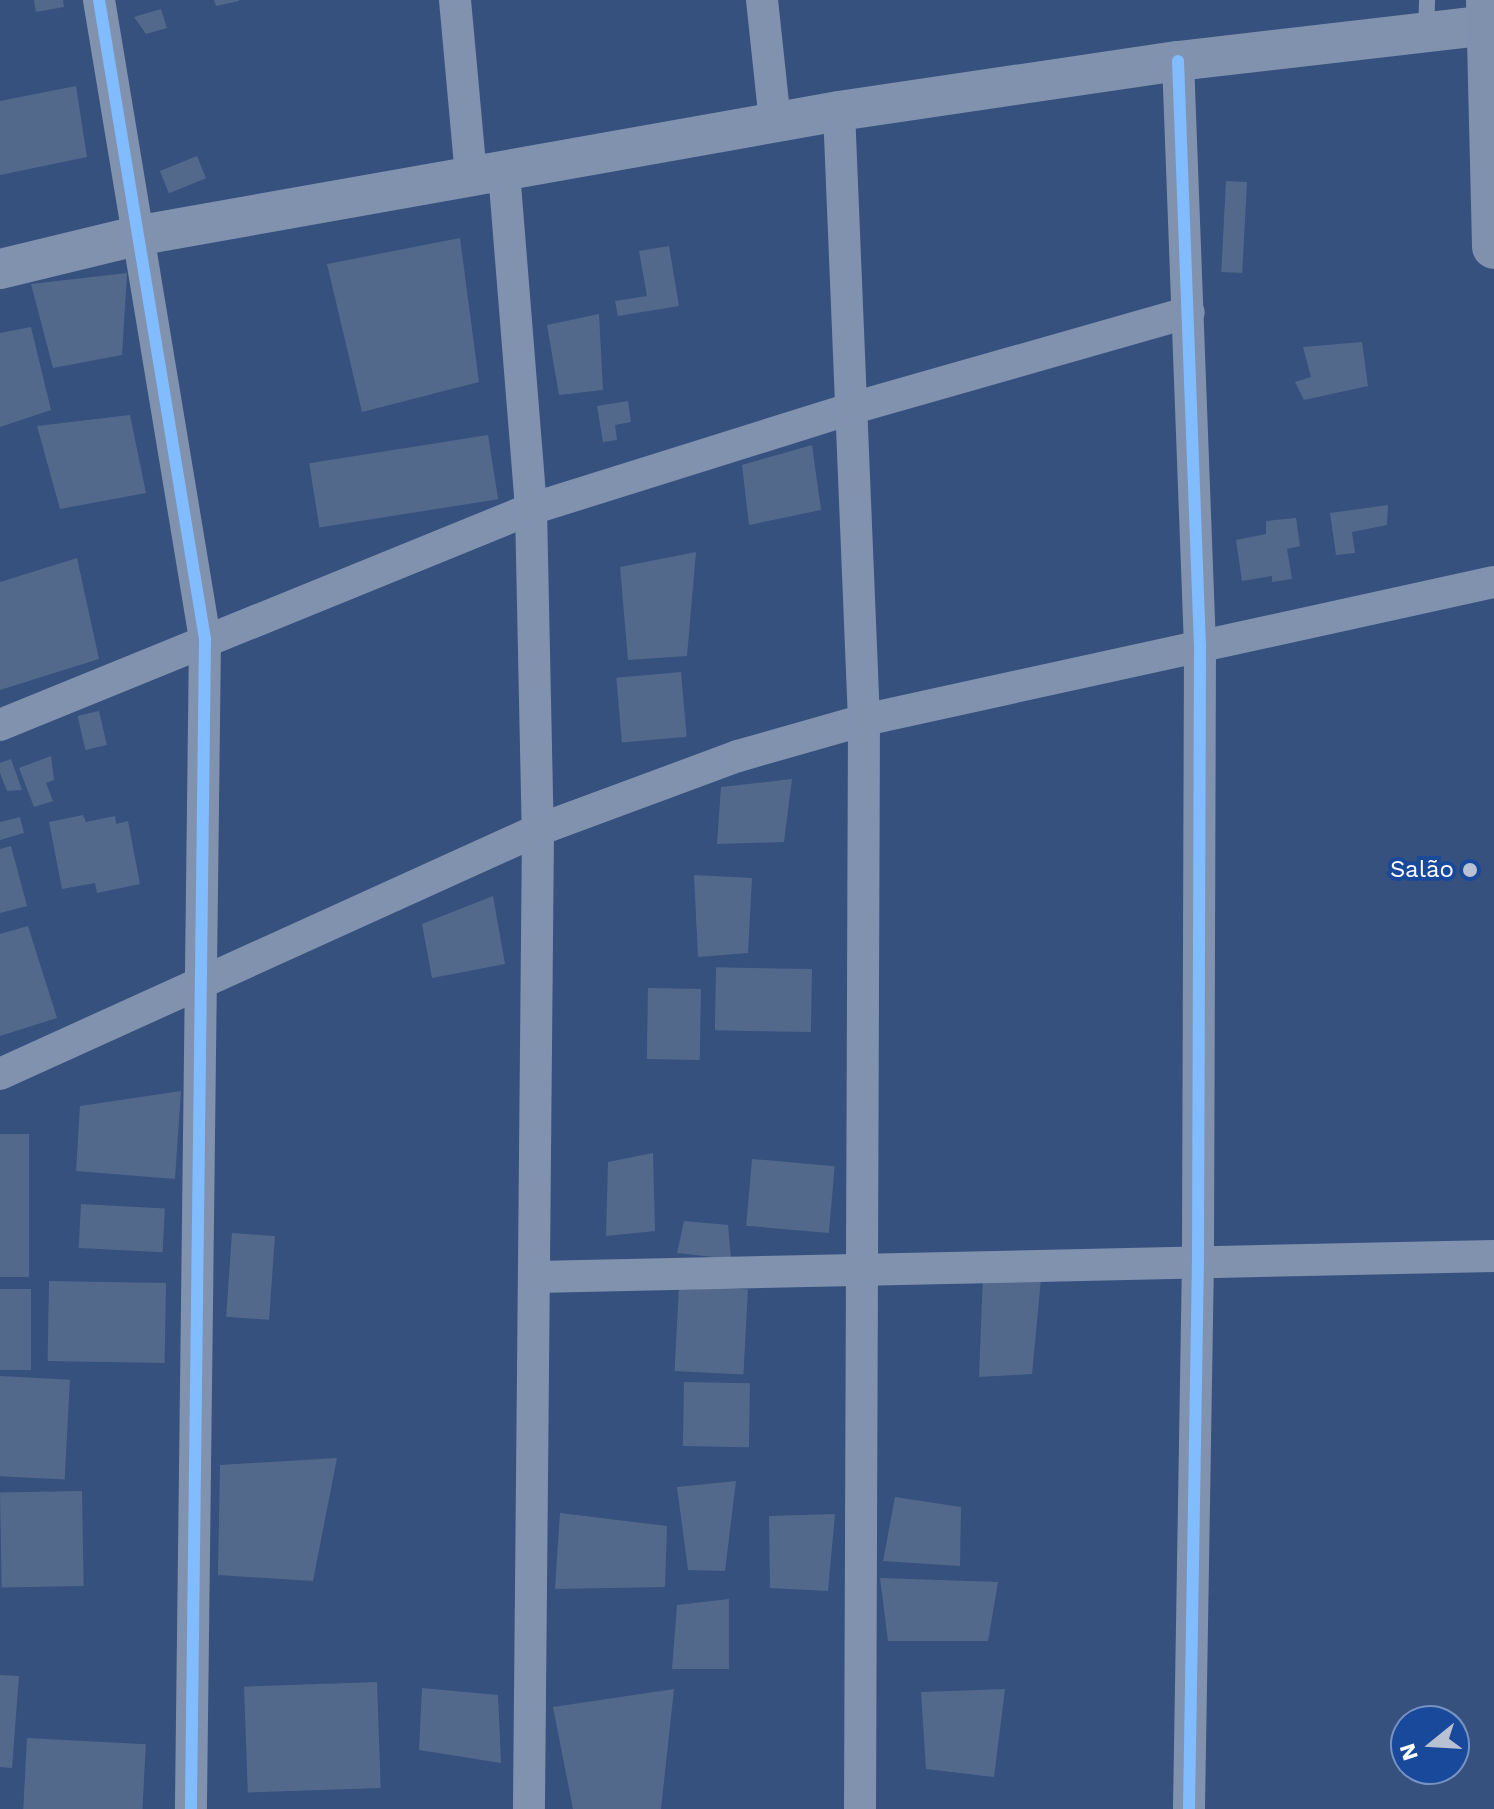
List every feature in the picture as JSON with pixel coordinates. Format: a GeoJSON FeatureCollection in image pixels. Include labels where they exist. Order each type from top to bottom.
{"type":"FeatureCollection","features":[{"type":"Feature","properties":{"kind":"main road"},"geometry":{"type":"LineString","coordinates":[[1488,13],[1494,247]]}},
{"type":"Feature","properties":{"kind":"street"},"geometry":{"type":"LineString","coordinates":[[99,0],[141,235],[205,639],[204,978],[191,1522],[191,1809]]}},
{"type":"Feature","properties":{"kind":"street"},"geometry":{"type":"LineString","coordinates":[[455,0],[487,174],[531,509],[538,830],[529,1809]]}},
{"type":"Feature","properties":{"kind":"street"},"geometry":{"type":"LineString","coordinates":[[762,0],[775,122]]}},
{"type":"Feature","properties":{"kind":"street"},"geometry":{"type":"LineString","coordinates":[[0,269],[141,235],[775,122],[1178,61],[1427,16],[1488,13]]}},
{"type":"Feature","properties":{"kind":"street"},"geometry":{"type":"LineString","coordinates":[[1178,61],[1200,646],[1198,1259],[1189,1809]]}},
{"type":"Feature","properties":{"kind":"street"},"geometry":{"type":"LineString","coordinates":[[839,111],[864,720],[860,1809]]}},
{"type":"Feature","properties":{"kind":"street"},"geometry":{"type":"LineString","coordinates":[[0,725],[205,639],[531,509],[853,408],[1189,312]]}},
{"type":"Feature","properties":{"kind":"street"},"geometry":{"type":"LineString","coordinates":[[0,1074],[204,978],[538,830],[637,790],[864,720],[1494,582]]}},
{"type":"Feature","properties":{"kind":"street"},"geometry":{"type":"LineString","coordinates":[[536,1277],[1198,1259],[1494,1256]]}},
{"type":"Feature","properties":{"kind":"building"},"geometry":{"type":"Polygon","coordinates":[[[34,0],[63,0],[64,7],[36,12],[34,0]]]}},
{"type":"Feature","properties":{"kind":"building"},"geometry":{"type":"Polygon","coordinates":[[[214,0],[238,0],[239,1],[216,6],[214,0]]]}},
{"type":"Feature","properties":{"kind":"building"},"geometry":{"type":"Polygon","coordinates":[[[161,9],[167,28],[146,34],[134,17],[161,9]]]}},
{"type":"Feature","properties":{"kind":"building"},"geometry":{"type":"Polygon","coordinates":[[[76,86],[87,157],[0,175],[0,101],[76,86]]]}},
{"type":"Feature","properties":{"kind":"building"},"geometry":{"type":"Polygon","coordinates":[[[197,156],[206,178],[169,193],[160,171],[197,156]]]}},
{"type":"Feature","properties":{"kind":"building"},"geometry":{"type":"Polygon","coordinates":[[[1226,181],[1247,182],[1242,273],[1221,272],[1226,181]]]}},
{"type":"Feature","properties":{"kind":"building"},"geometry":{"type":"Polygon","coordinates":[[[460,238],[479,382],[362,412],[327,264],[460,238]]]}},
{"type":"Feature","properties":{"kind":"building"},"geometry":{"type":"Polygon","coordinates":[[[669,246],[679,306],[618,316],[615,301],[647,296],[639,251],[669,246]]]}},
{"type":"Feature","properties":{"kind":"building"},"geometry":{"type":"Polygon","coordinates":[[[127,273],[122,355],[53,368],[31,284],[127,273]]]}},
{"type":"Feature","properties":{"kind":"building"},"geometry":{"type":"Polygon","coordinates":[[[599,314],[603,390],[559,395],[547,325],[599,314]]]}},
{"type":"Feature","properties":{"kind":"building"},"geometry":{"type":"Polygon","coordinates":[[[31,327],[51,410],[0,427],[0,333],[31,327]]]}},
{"type":"Feature","properties":{"kind":"building"},"geometry":{"type":"Polygon","coordinates":[[[1362,342],[1368,386],[1304,400],[1295,382],[1311,377],[1303,347],[1362,342]]]}},
{"type":"Feature","properties":{"kind":"building"},"geometry":{"type":"Polygon","coordinates":[[[628,401],[631,422],[615,425],[617,440],[603,442],[597,406],[628,401]]]}},
{"type":"Feature","properties":{"kind":"building"},"geometry":{"type":"Polygon","coordinates":[[[130,415],[146,493],[60,509],[37,426],[130,415]]]}},
{"type":"Feature","properties":{"kind":"building"},"geometry":{"type":"Polygon","coordinates":[[[488,435],[498,499],[319,528],[309,463],[488,435]]]}},
{"type":"Feature","properties":{"kind":"building"},"geometry":{"type":"Polygon","coordinates":[[[812,445],[821,510],[749,525],[742,465],[812,445]]]}},
{"type":"Feature","properties":{"kind":"building"},"geometry":{"type":"Polygon","coordinates":[[[1388,505],[1387,525],[1352,532],[1355,553],[1336,555],[1330,513],[1388,505]]]}},
{"type":"Feature","properties":{"kind":"building"},"geometry":{"type":"Polygon","coordinates":[[[1296,518],[1300,546],[1287,549],[1292,579],[1272,582],[1272,576],[1242,581],[1236,540],[1266,534],[1266,521],[1296,518]]]}},
{"type":"Feature","properties":{"kind":"building"},"geometry":{"type":"Polygon","coordinates":[[[696,552],[687,656],[628,660],[620,567],[696,552]]]}},
{"type":"Feature","properties":{"kind":"building"},"geometry":{"type":"Polygon","coordinates":[[[77,558],[99,659],[0,690],[0,582],[77,558]]]}},
{"type":"Feature","properties":{"kind":"building"},"geometry":{"type":"Polygon","coordinates":[[[681,672],[687,737],[622,742],[616,678],[681,672]]]}},
{"type":"Feature","properties":{"kind":"building"},"geometry":{"type":"Polygon","coordinates":[[[99,711],[107,745],[85,750],[78,716],[99,711]]]}},
{"type":"Feature","properties":{"kind":"building"},"geometry":{"type":"Polygon","coordinates":[[[51,756],[54,780],[46,783],[53,801],[34,807],[19,768],[51,756]]]}},
{"type":"Feature","properties":{"kind":"building"},"geometry":{"type":"Polygon","coordinates":[[[11,759],[22,790],[7,791],[0,773],[0,763],[11,759]]]}},
{"type":"Feature","properties":{"kind":"building"},"geometry":{"type":"Polygon","coordinates":[[[792,779],[784,842],[717,844],[721,787],[792,779]]]}},
{"type":"Feature","properties":{"kind":"building"},"geometry":{"type":"Polygon","coordinates":[[[83,815],[86,822],[115,816],[116,824],[128,821],[140,884],[97,893],[95,883],[62,889],[49,822],[83,815]]]}},
{"type":"Feature","properties":{"kind":"building"},"geometry":{"type":"Polygon","coordinates":[[[20,817],[24,833],[0,840],[0,822],[20,817]]]}},
{"type":"Feature","properties":{"kind":"building"},"geometry":{"type":"Polygon","coordinates":[[[11,846],[27,906],[0,913],[0,849],[11,846]]]}},
{"type":"Feature","properties":{"kind":"building"},"geometry":{"type":"Polygon","coordinates":[[[694,875],[752,878],[748,953],[698,957],[694,875]]]}},
{"type":"Feature","properties":{"kind":"building"},"geometry":{"type":"Polygon","coordinates":[[[493,896],[505,964],[432,978],[422,924],[493,896]]]}},
{"type":"Feature","properties":{"kind":"building"},"geometry":{"type":"Polygon","coordinates":[[[28,926],[57,1018],[0,1036],[0,934],[28,926]]]}},
{"type":"Feature","properties":{"kind":"building"},"geometry":{"type":"Polygon","coordinates":[[[716,967],[812,969],[811,1032],[715,1030],[716,967]]]}},
{"type":"Feature","properties":{"kind":"building"},"geometry":{"type":"Polygon","coordinates":[[[648,988],[701,989],[700,1060],[647,1059],[648,988]]]}},
{"type":"Feature","properties":{"kind":"building"},"geometry":{"type":"Polygon","coordinates":[[[181,1091],[175,1179],[76,1171],[80,1106],[181,1091]]]}},
{"type":"Feature","properties":{"kind":"building"},"geometry":{"type":"Polygon","coordinates":[[[0,1134],[29,1134],[29,1277],[0,1277],[0,1134]]]}},
{"type":"Feature","properties":{"kind":"building"},"geometry":{"type":"Polygon","coordinates":[[[653,1153],[655,1231],[606,1236],[608,1162],[653,1153]]]}},
{"type":"Feature","properties":{"kind":"building"},"geometry":{"type":"Polygon","coordinates":[[[752,1159],[835,1166],[829,1233],[746,1226],[752,1159]]]}},
{"type":"Feature","properties":{"kind":"building"},"geometry":{"type":"Polygon","coordinates":[[[81,1204],[165,1208],[163,1252],[79,1248],[81,1204]]]}},
{"type":"Feature","properties":{"kind":"building"},"geometry":{"type":"Polygon","coordinates":[[[684,1221],[728,1225],[731,1259],[677,1253],[684,1221]]]}},
{"type":"Feature","properties":{"kind":"building"},"geometry":{"type":"Polygon","coordinates":[[[232,1233],[275,1236],[269,1320],[226,1317],[232,1233]]]}},
{"type":"Feature","properties":{"kind":"building"},"geometry":{"type":"Polygon","coordinates":[[[983,1275],[1041,1279],[1032,1374],[979,1377],[983,1275]]]}},
{"type":"Feature","properties":{"kind":"building"},"geometry":{"type":"Polygon","coordinates":[[[49,1281],[166,1283],[165,1363],[48,1361],[49,1281]]]}},
{"type":"Feature","properties":{"kind":"building"},"geometry":{"type":"Polygon","coordinates":[[[679,1286],[748,1290],[743,1374],[675,1371],[679,1286]]]}},
{"type":"Feature","properties":{"kind":"building"},"geometry":{"type":"Polygon","coordinates":[[[0,1289],[31,1289],[31,1370],[0,1370],[0,1289]]]}},
{"type":"Feature","properties":{"kind":"building"},"geometry":{"type":"Polygon","coordinates":[[[0,1376],[70,1380],[65,1480],[0,1476],[0,1376]]]}},
{"type":"Feature","properties":{"kind":"building"},"geometry":{"type":"Polygon","coordinates":[[[684,1382],[750,1383],[749,1447],[683,1446],[684,1382]]]}},
{"type":"Feature","properties":{"kind":"building"},"geometry":{"type":"Polygon","coordinates":[[[337,1458],[313,1581],[218,1575],[220,1465],[337,1458]]]}},
{"type":"Feature","properties":{"kind":"building"},"geometry":{"type":"Polygon","coordinates":[[[736,1481],[725,1571],[688,1570],[677,1487],[736,1481]]]}},
{"type":"Feature","properties":{"kind":"building"},"geometry":{"type":"Polygon","coordinates":[[[82,1491],[84,1586],[2,1587],[0,1492],[82,1491]]]}},
{"type":"Feature","properties":{"kind":"building"},"geometry":{"type":"Polygon","coordinates":[[[895,1497],[961,1507],[960,1566],[883,1561],[895,1497]]]}},
{"type":"Feature","properties":{"kind":"building"},"geometry":{"type":"Polygon","coordinates":[[[560,1513],[667,1526],[665,1587],[555,1589],[560,1513]]]}},
{"type":"Feature","properties":{"kind":"building"},"geometry":{"type":"Polygon","coordinates":[[[835,1514],[828,1591],[770,1588],[769,1516],[835,1514]]]}},
{"type":"Feature","properties":{"kind":"building"},"geometry":{"type":"Polygon","coordinates":[[[880,1578],[998,1582],[988,1641],[888,1641],[880,1578]]]}},
{"type":"Feature","properties":{"kind":"building"},"geometry":{"type":"Polygon","coordinates":[[[729,1599],[729,1669],[672,1669],[677,1605],[729,1599]]]}},
{"type":"Feature","properties":{"kind":"building"},"geometry":{"type":"Polygon","coordinates":[[[0,1675],[19,1676],[12,1768],[0,1767],[0,1675]]]}},
{"type":"Feature","properties":{"kind":"building"},"geometry":{"type":"Polygon","coordinates":[[[377,1682],[381,1788],[248,1793],[244,1687],[377,1682]]]}},
{"type":"Feature","properties":{"kind":"building"},"geometry":{"type":"Polygon","coordinates":[[[422,1688],[498,1695],[501,1763],[419,1750],[422,1688]]]}},
{"type":"Feature","properties":{"kind":"building"},"geometry":{"type":"Polygon","coordinates":[[[674,1689],[661,1809],[573,1809],[553,1707],[674,1689]]]}},
{"type":"Feature","properties":{"kind":"building"},"geometry":{"type":"Polygon","coordinates":[[[1005,1689],[994,1777],[926,1769],[921,1692],[1005,1689]]]}},
{"type":"Feature","properties":{"kind":"building"},"geometry":{"type":"Polygon","coordinates":[[[27,1738],[146,1744],[142,1809],[23,1809],[27,1738]]]}},
{"type":"Feature","properties":{"kind":"cycle path"},"geometry":{"type":"LineString","coordinates":[[99,0],[205,639],[191,1809]]}},
{"type":"Feature","properties":{"kind":"cycle path"},"geometry":{"type":"LineString","coordinates":[[1178,61],[1200,646],[1198,1259],[1189,1809]]}},
{"type":"Feature","properties":{"kind":"place","name":"Salão"},"geometry":{"type":"Point","coordinates":[1470,870]}}]}
